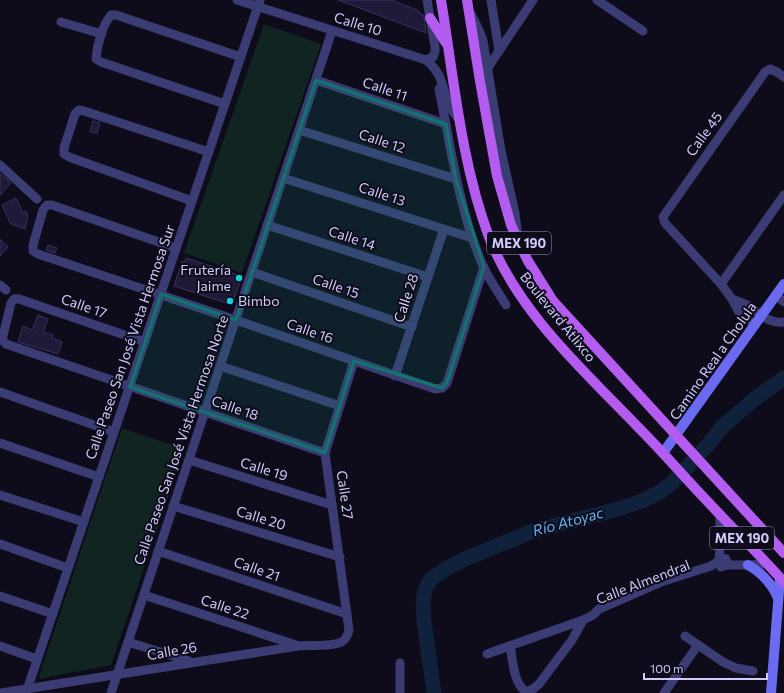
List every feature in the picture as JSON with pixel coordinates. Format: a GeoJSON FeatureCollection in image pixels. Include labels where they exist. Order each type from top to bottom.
{"type":"FeatureCollection","features":[{"type":"Feature","properties":{"kind":"main road","name":"Boulevard Atlixco"},"geometry":{"type":"LineString","coordinates":[[441,0],[467,158],[480,208],[490,238],[507,275],[531,310],[569,356],[672,462],[700,494],[782,580]]}},
{"type":"Feature","properties":{"kind":"main road","name":"Boulevard Atlixco"},"geometry":{"type":"LineString","coordinates":[[467,0],[497,176],[511,224],[528,260],[553,301],[784,553]]}},
{"type":"Feature","properties":{"kind":"main road"},"geometry":{"type":"LineString","coordinates":[[430,18],[449,47]]}},
{"type":"Feature","properties":{"kind":"main road","name":"Camino Real a Cholula"},"geometry":{"type":"LineString","coordinates":[[663,453],[758,320],[780,299],[784,284]]}},
{"type":"Feature","properties":{"kind":"main road"},"geometry":{"type":"LineString","coordinates":[[748,565],[766,579],[771,585],[778,599]]}},
{"type":"Feature","properties":{"kind":"main road"},"geometry":{"type":"LineString","coordinates":[[771,693],[778,599],[782,580]]}},
{"type":"Feature","properties":{"kind":"street","name":"Calle 10"},"geometry":{"type":"LineString","coordinates":[[237,0],[259,4],[332,31],[426,60]]}},
{"type":"Feature","properties":{"kind":"street"},"geometry":{"type":"LineString","coordinates":[[426,60],[433,57],[435,52],[427,0]]}},
{"type":"Feature","properties":{"kind":"street"},"geometry":{"type":"LineString","coordinates":[[491,0],[499,51]]}},
{"type":"Feature","properties":{"kind":"street"},"geometry":{"type":"LineString","coordinates":[[488,69],[533,0]]}},
{"type":"Feature","properties":{"kind":"street"},"geometry":{"type":"LineString","coordinates":[[597,0],[643,31]]}},
{"type":"Feature","properties":{"kind":"street","name":"Calle Paseo San José Vista Hermosa Sur"},"geometry":{"type":"LineString","coordinates":[[27,691],[259,4]]}},
{"type":"Feature","properties":{"kind":"street"},"geometry":{"type":"LineString","coordinates":[[470,12],[483,41],[501,151],[516,213],[519,243]]}},
{"type":"Feature","properties":{"kind":"street"},"geometry":{"type":"LineString","coordinates":[[225,104],[101,62],[96,59],[102,34],[108,19],[111,15],[116,15],[241,57]]}},
{"type":"Feature","properties":{"kind":"street"},"geometry":{"type":"LineString","coordinates":[[62,22],[102,34]]}},
{"type":"Feature","properties":{"kind":"street","name":"Calle Paseo San José Vista Hermosa Norte"},"geometry":{"type":"LineString","coordinates":[[111,693],[332,31]]}},
{"type":"Feature","properties":{"kind":"street"},"geometry":{"type":"LineString","coordinates":[[426,60],[435,68],[442,80],[450,106],[460,121]]}},
{"type":"Feature","properties":{"kind":"street"},"geometry":{"type":"LineString","coordinates":[[426,60],[438,83],[456,179],[472,238],[484,267],[506,305]]}},
{"type":"Feature","properties":{"kind":"street","name":"Calle 45"},"geometry":{"type":"LineString","coordinates":[[721,284],[665,223],[663,216],[765,72],[770,69],[777,72],[784,78]]}},
{"type":"Feature","properties":{"kind":"street","name":"Calle 11"},"geometry":{"type":"LineString","coordinates":[[316,80],[446,124]]}},
{"type":"Feature","properties":{"kind":"street"},"geometry":{"type":"LineString","coordinates":[[192,201],[64,154],[64,148],[75,114],[79,110],[92,113],[209,152]]}},
{"type":"Feature","properties":{"kind":"street","name":"Calle 12"},"geometry":{"type":"LineString","coordinates":[[299,130],[456,179]]}},
{"type":"Feature","properties":{"kind":"street"},"geometry":{"type":"LineString","coordinates":[[0,165],[37,199]]}},
{"type":"Feature","properties":{"kind":"street","name":"Calle 13"},"geometry":{"type":"LineString","coordinates":[[283,178],[472,238]]}},
{"type":"Feature","properties":{"kind":"street"},"geometry":{"type":"LineString","coordinates":[[784,195],[721,284],[732,299],[746,305],[758,320],[784,322]]}},
{"type":"Feature","properties":{"kind":"street","name":"Calle 16"},"geometry":{"type":"LineString","coordinates":[[176,248],[52,205],[47,206],[43,210],[33,245],[33,251],[38,254],[161,294],[435,389],[442,388],[447,383],[484,267]]}},
{"type":"Feature","properties":{"kind":"street","name":"Calle 14"},"geometry":{"type":"LineString","coordinates":[[267,225],[428,277]]}},
{"type":"Feature","properties":{"kind":"street","name":"Calle 28"},"geometry":{"type":"LineString","coordinates":[[395,376],[444,229]]}},
{"type":"Feature","properties":{"kind":"street","name":"Calle 15"},"geometry":{"type":"LineString","coordinates":[[252,272],[412,327]]}},
{"type":"Feature","properties":{"kind":"street","name":"Calle 17"},"geometry":{"type":"LineString","coordinates":[[2,340],[11,303],[14,299],[19,299],[145,342]]}},
{"type":"Feature","properties":{"kind":"street","name":"Calle 18"},"geometry":{"type":"LineString","coordinates":[[2,340],[6,344],[325,453]]}},
{"type":"Feature","properties":{"kind":"street","name":"Calle 27"},"geometry":{"type":"LineString","coordinates":[[347,637],[349,630],[325,453],[354,361]]}},
{"type":"Feature","properties":{"kind":"street"},"geometry":{"type":"LineString","coordinates":[[220,366],[340,406]]}},
{"type":"Feature","properties":{"kind":"street"},"geometry":{"type":"LineString","coordinates":[[0,392],[114,432]]}},
{"type":"Feature","properties":{"kind":"street"},"geometry":{"type":"LineString","coordinates":[[0,443],[99,477]]}},
{"type":"Feature","properties":{"kind":"street","name":"Calle 19"},"geometry":{"type":"LineString","coordinates":[[189,460],[332,505]]}},
{"type":"Feature","properties":{"kind":"street"},"geometry":{"type":"LineString","coordinates":[[0,495],[84,522]]}},
{"type":"Feature","properties":{"kind":"street","name":"Calle 20"},"geometry":{"type":"LineString","coordinates":[[174,506],[340,557]]}},
{"type":"Feature","properties":{"kind":"street"},"geometry":{"type":"LineString","coordinates":[[720,514],[720,547],[722,563]]}},
{"type":"Feature","properties":{"kind":"street"},"geometry":{"type":"LineString","coordinates":[[0,544],[68,568]]}},
{"type":"Feature","properties":{"kind":"street","name":"Calle 21"},"geometry":{"type":"LineString","coordinates":[[158,551],[347,614]]}},
{"type":"Feature","properties":{"kind":"street","name":"Calle Almendral"},"geometry":{"type":"LineString","coordinates":[[487,654],[583,620],[593,615],[599,609],[651,586],[711,566],[722,563],[748,565],[766,564]]}},
{"type":"Feature","properties":{"kind":"street","name":"Calle 22"},"geometry":{"type":"LineString","coordinates":[[144,595],[298,646]]}},
{"type":"Feature","properties":{"kind":"street"},"geometry":{"type":"LineString","coordinates":[[0,596],[53,614]]}},
{"type":"Feature","properties":{"kind":"street"},"geometry":{"type":"LineString","coordinates":[[510,646],[517,679],[520,687],[526,692],[534,689],[539,684],[572,640],[583,620]]}},
{"type":"Feature","properties":{"kind":"street"},"geometry":{"type":"LineString","coordinates":[[685,636],[723,662],[736,668],[753,672]]}},
{"type":"Feature","properties":{"kind":"street","name":"Calle 26"},"geometry":{"type":"LineString","coordinates":[[0,693],[27,691],[192,662],[298,646],[336,644],[342,642],[347,637]]}},
{"type":"Feature","properties":{"kind":"street"},"geometry":{"type":"LineString","coordinates":[[128,642],[192,662]]}},
{"type":"Feature","properties":{"kind":"street"},"geometry":{"type":"LineString","coordinates":[[0,646],[38,659]]}},
{"type":"Feature","properties":{"kind":"street"},"geometry":{"type":"LineString","coordinates":[[664,693],[698,646]]}},
{"type":"Feature","properties":{"kind":"street"},"geometry":{"type":"LineString","coordinates":[[400,663],[400,693]]}},
{"type":"Feature","properties":{"kind":"highlighted area"},"geometry":{"type":"Polygon","coordinates":[[[316,80],[446,124],[456,179],[484,267],[447,383],[442,388],[354,361],[325,453],[130,387],[161,294],[236,320],[316,80]]]}},
{"type":"Feature","properties":{"kind":"green space"},"geometry":{"type":"Polygon","coordinates":[[[264,24],[321,44],[242,273],[184,253],[264,24]]]}},
{"type":"Feature","properties":{"kind":"green space"},"geometry":{"type":"Polygon","coordinates":[[[122,428],[184,449],[111,665],[38,679],[122,428]]]}},
{"type":"Feature","properties":{"kind":"building"},"geometry":{"type":"Polygon","coordinates":[[[338,0],[391,0],[417,10],[424,16],[426,33],[338,0]]]}},
{"type":"Feature","properties":{"kind":"building"},"geometry":{"type":"Polygon","coordinates":[[[93,121],[100,123],[97,133],[90,132],[93,121]]]}},
{"type":"Feature","properties":{"kind":"building"},"geometry":{"type":"Polygon","coordinates":[[[0,173],[11,183],[0,195],[0,173]]]}},
{"type":"Feature","properties":{"kind":"building"},"geometry":{"type":"Polygon","coordinates":[[[16,198],[23,213],[26,211],[28,216],[25,229],[11,224],[2,205],[16,198]]]}},
{"type":"Feature","properties":{"kind":"building"},"geometry":{"type":"Polygon","coordinates":[[[0,239],[8,247],[0,256],[0,239]]]}},
{"type":"Feature","properties":{"kind":"building"},"geometry":{"type":"Polygon","coordinates":[[[48,245],[57,248],[55,253],[46,250],[48,245]]]}},
{"type":"Feature","properties":{"kind":"building"},"geometry":{"type":"Polygon","coordinates":[[[186,258],[242,276],[232,305],[174,286],[182,261],[185,262],[186,258]]]}},
{"type":"Feature","properties":{"kind":"building"},"geometry":{"type":"Polygon","coordinates":[[[38,315],[48,319],[43,332],[53,335],[52,338],[62,342],[58,354],[18,342],[23,326],[32,330],[38,315]]]}},
{"type":"Feature","properties":{"kind":"waterway","name":"Río Atoyac"},"geometry":{"type":"LineString","coordinates":[[434,693],[424,622],[423,601],[425,590],[430,580],[444,570],[465,559],[533,531],[618,509],[642,501],[660,492],[672,483],[707,446],[722,427],[757,397],[784,378]]}},
{"type":"Feature","properties":{"kind":"place","name":"Frutería Jaime"},"geometry":{"type":"Point","coordinates":[239,278]}},
{"type":"Feature","properties":{"kind":"place","name":"Bimbo"},"geometry":{"type":"Point","coordinates":[230,301]}}]}
